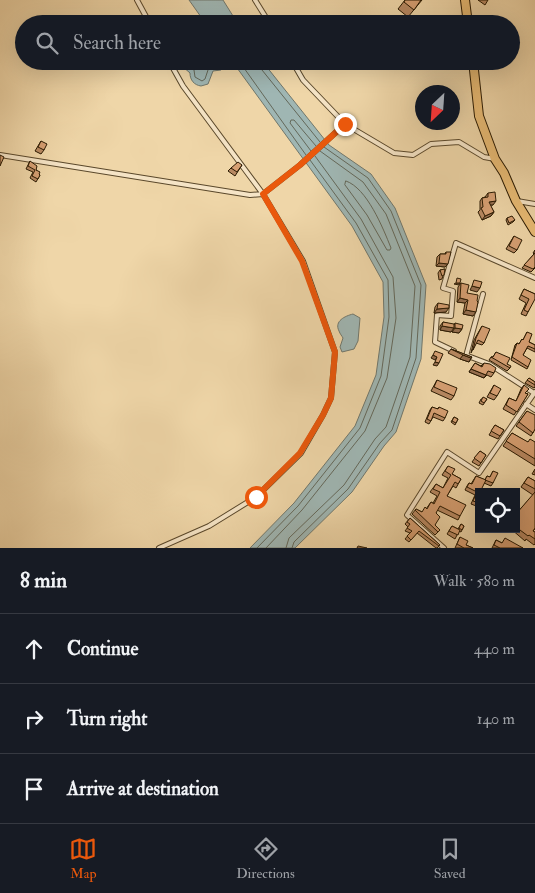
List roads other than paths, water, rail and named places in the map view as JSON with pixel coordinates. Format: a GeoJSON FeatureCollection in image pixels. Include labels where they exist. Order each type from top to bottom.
{"type":"FeatureCollection","features":[{"type":"Feature","properties":{"kind":"highway"},"geometry":{"type":"LineString","coordinates":[[465,0],[467,15]]}},
{"type":"Feature","properties":{"kind":"highway"},"geometry":{"type":"LineString","coordinates":[[474,70],[479,116],[495,159],[504,173],[516,201],[535,232]]}},
{"type":"Feature","properties":{"kind":"street"},"geometry":{"type":"LineString","coordinates":[[137,0],[145,15]]}},
{"type":"Feature","properties":{"kind":"street"},"geometry":{"type":"LineString","coordinates":[[256,0],[265,15]]}},
{"type":"Feature","properties":{"kind":"street"},"geometry":{"type":"LineString","coordinates":[[159,548],[209,526],[256,497],[300,453],[331,398],[335,352],[302,261],[263,194],[183,86],[175,70]]}},
{"type":"Feature","properties":{"kind":"street"},"geometry":{"type":"LineString","coordinates":[[297,70],[303,80],[345,124],[394,153],[413,155],[431,144],[459,142],[484,157],[495,159]]}},
{"type":"Feature","properties":{"kind":"street"},"geometry":{"type":"LineString","coordinates":[[0,155],[250,195],[263,194],[332,138],[345,124]]}},
{"type":"Feature","properties":{"kind":"street"},"geometry":{"type":"LineString","coordinates":[[516,201],[535,204]]}},
{"type":"Feature","properties":{"kind":"street"},"geometry":{"type":"LineString","coordinates":[[444,548],[407,515],[447,452],[480,473],[534,393],[489,364],[435,342],[437,315],[450,316],[453,291],[443,288],[456,244],[535,278]]}},
{"type":"Feature","properties":{"kind":"street"},"geometry":{"type":"LineString","coordinates":[[466,356],[483,294]]}},
{"type":"Feature","properties":{"kind":"street"},"geometry":{"type":"LineString","coordinates":[[526,404],[535,410]]}},
{"type":"Feature","properties":{"kind":"water"},"geometry":{"type":"Polygon","coordinates":[[[189,0],[223,0],[232,15],[200,15],[189,0]]]}},
{"type":"Feature","properties":{"kind":"water"},"geometry":{"type":"Polygon","coordinates":[[[187,70],[221,70],[213,71],[208,84],[201,86],[193,82],[190,73],[187,70]]]}},
{"type":"Feature","properties":{"kind":"water"},"geometry":{"type":"Polygon","coordinates":[[[239,70],[269,70],[329,145],[371,174],[395,208],[426,285],[421,359],[396,432],[352,492],[295,548],[250,548],[294,503],[355,426],[376,375],[384,317],[383,282],[352,226],[239,70]]]}},
{"type":"Feature","properties":{"kind":"water"},"geometry":{"type":"Polygon","coordinates":[[[353,314],[360,318],[358,341],[354,349],[342,352],[340,347],[343,338],[338,324],[344,318],[353,314]]]}}]}
